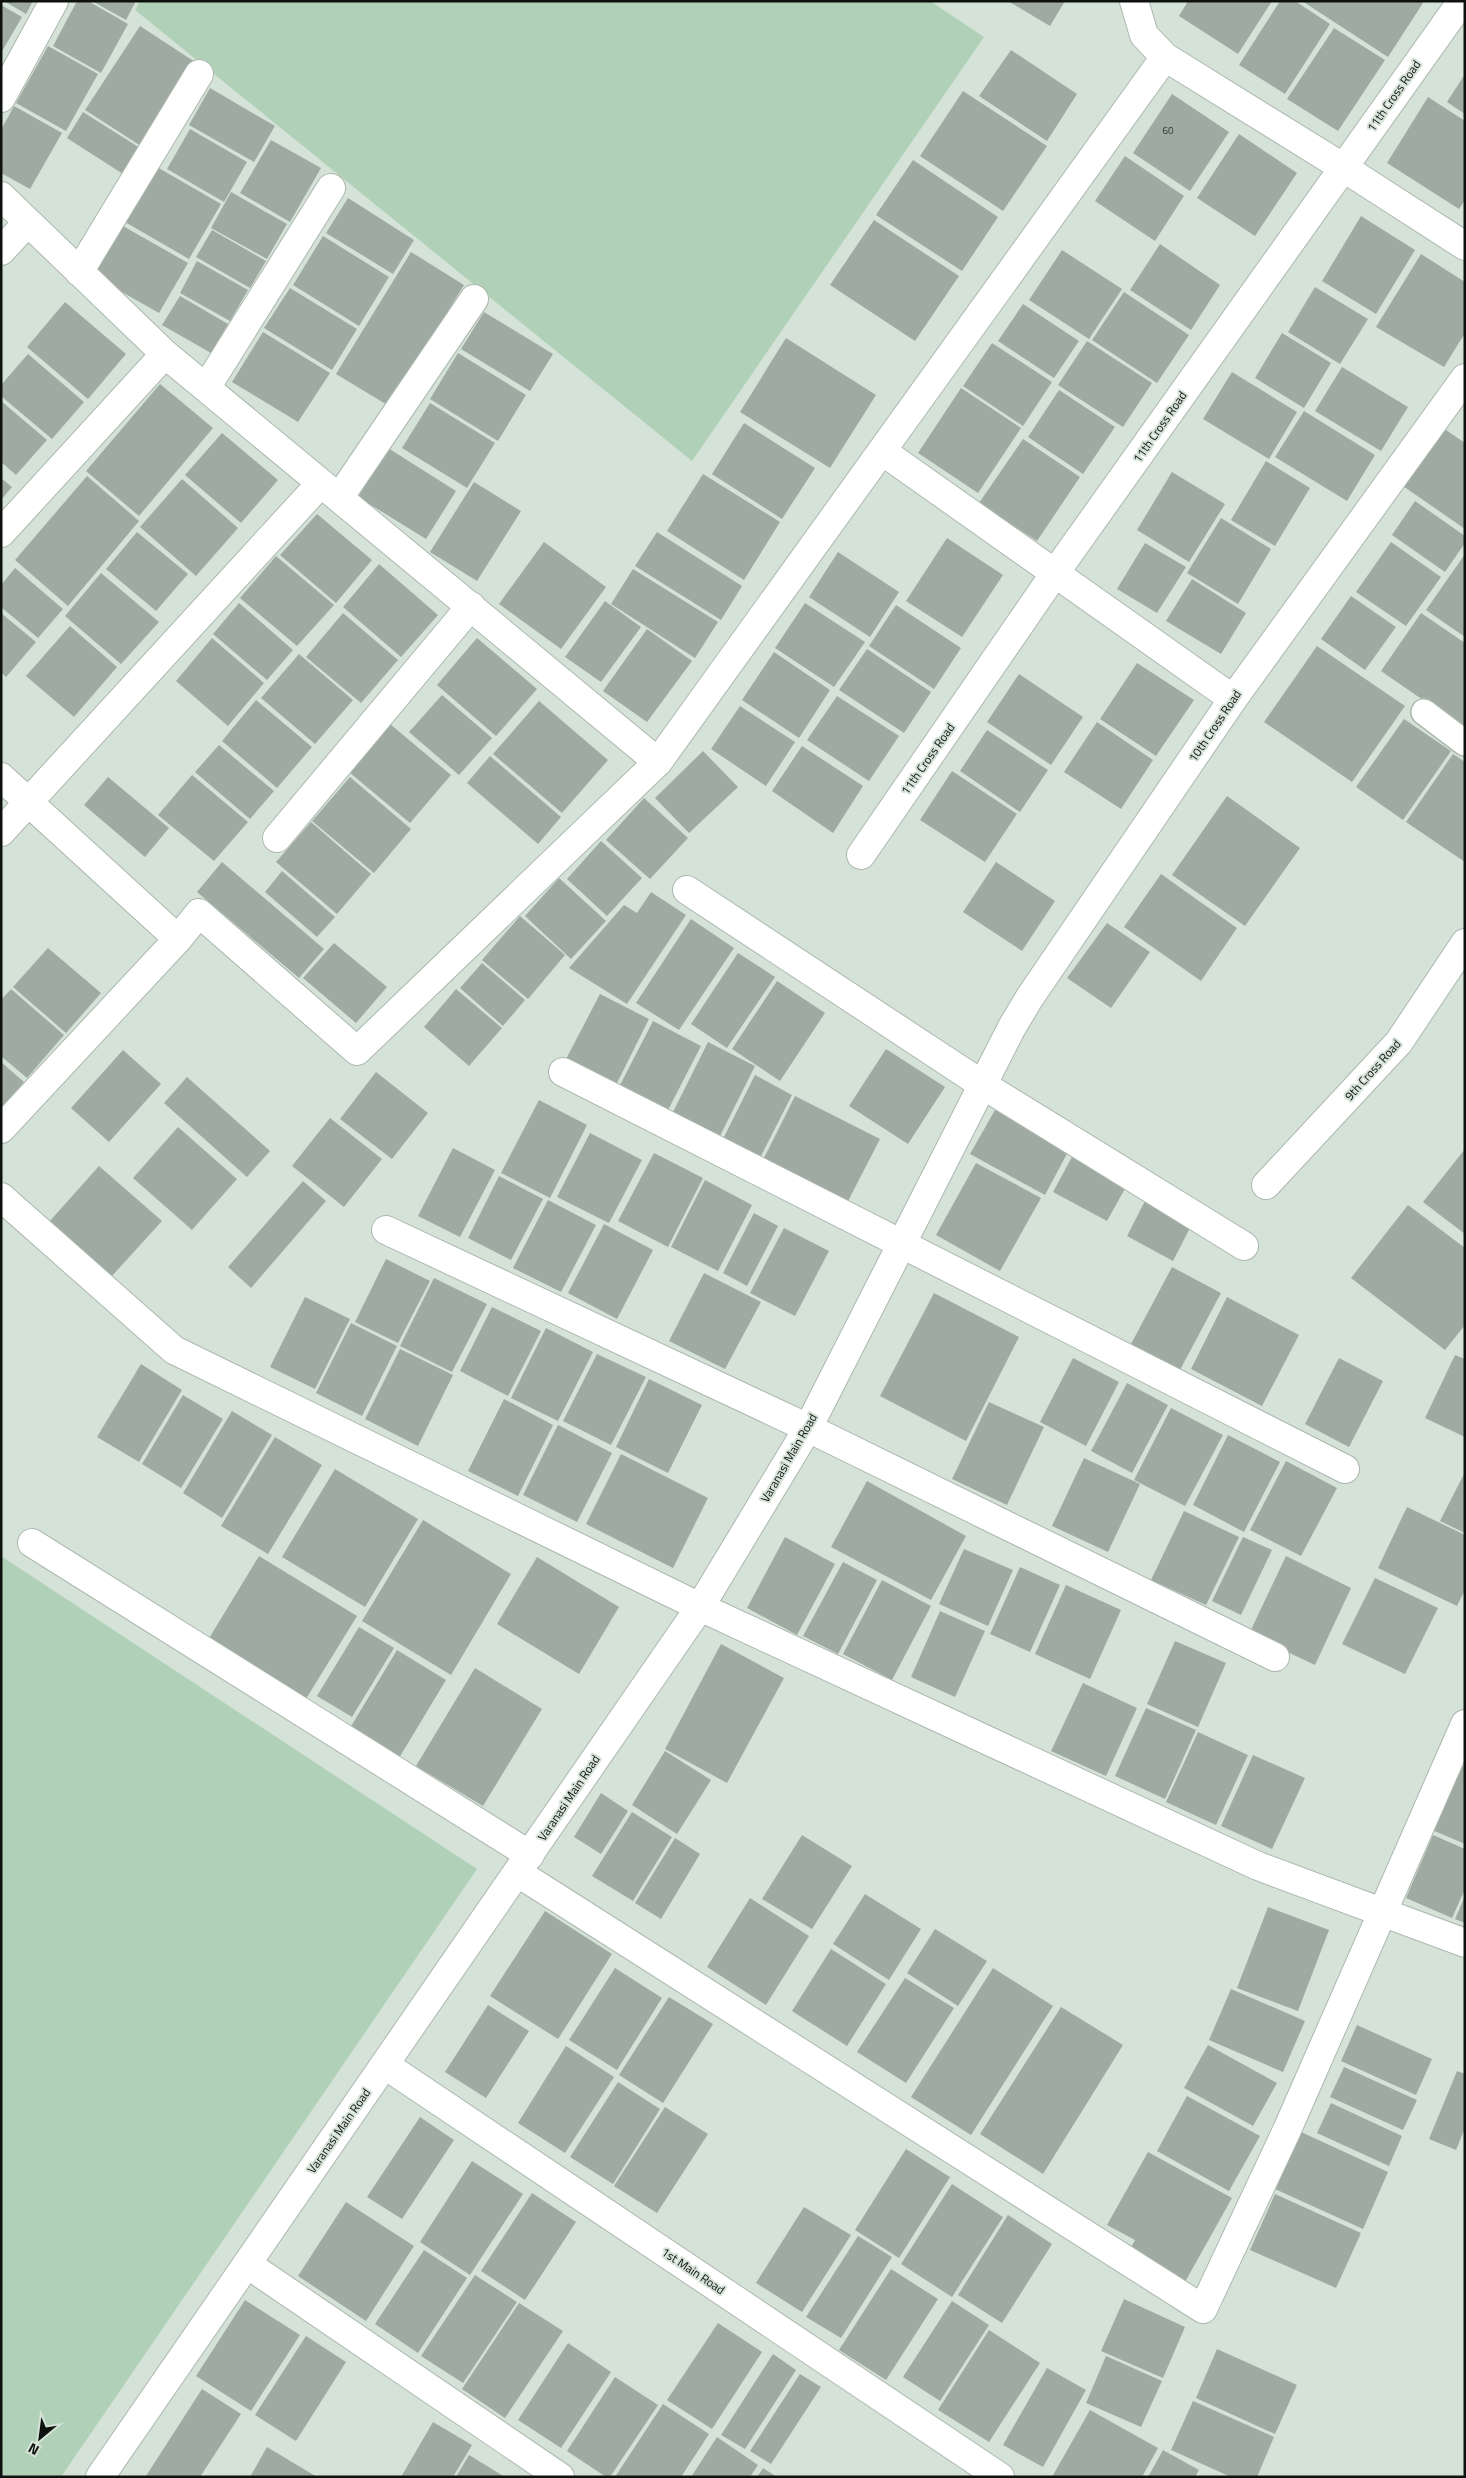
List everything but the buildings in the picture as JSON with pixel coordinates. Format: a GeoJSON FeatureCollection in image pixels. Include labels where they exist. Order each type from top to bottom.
{"type":"FeatureCollection","features":[{"type":"Feature","properties":{"kind":"street"},"geometry":{"type":"LineString","coordinates":[[1,98],[54,1]]}},
{"type":"Feature","properties":{"kind":"street"},"geometry":{"type":"LineString","coordinates":[[1134,1],[1144,34],[1165,58],[1344,168],[1465,246]]}},
{"type":"Feature","properties":{"kind":"street","name":"11th Cross Road"},"geometry":{"type":"LineString","coordinates":[[861,855],[1055,574],[1462,1]]}},
{"type":"Feature","properties":{"kind":"street"},"geometry":{"type":"LineString","coordinates":[[1,1129],[178,939],[199,912],[357,1051],[658,762],[1165,58]]}},
{"type":"Feature","properties":{"kind":"street"},"geometry":{"type":"LineString","coordinates":[[79,272],[199,74]]}},
{"type":"Feature","properties":{"kind":"street"},"geometry":{"type":"LineString","coordinates":[[206,388],[332,188]]}},
{"type":"Feature","properties":{"kind":"street"},"geometry":{"type":"LineString","coordinates":[[1,196],[165,354],[658,762]]}},
{"type":"Feature","properties":{"kind":"street"},"geometry":{"type":"LineString","coordinates":[[1,251],[27,223]]}},
{"type":"Feature","properties":{"kind":"street"},"geometry":{"type":"LineString","coordinates":[[1,832],[330,490],[474,299]]}},
{"type":"Feature","properties":{"kind":"street"},"geometry":{"type":"LineString","coordinates":[[1,533],[165,354]]}},
{"type":"Feature","properties":{"kind":"street","name":"10th Cross Road"},"geometry":{"type":"LineString","coordinates":[[983,1085],[1012,1026],[1030,997],[1233,699],[1465,378]]}},
{"type":"Feature","properties":{"kind":"street"},"geometry":{"type":"LineString","coordinates":[[882,451],[1233,699]]}},
{"type":"Feature","properties":{"kind":"street"},"geometry":{"type":"LineString","coordinates":[[277,838],[471,606]]}},
{"type":"Feature","properties":{"kind":"street"},"geometry":{"type":"LineString","coordinates":[[1,777],[178,939]]}},
{"type":"Feature","properties":{"kind":"street"},"geometry":{"type":"LineString","coordinates":[[687,890],[983,1085],[1244,1246]]}},
{"type":"Feature","properties":{"kind":"street","name":"9th Cross Road"},"geometry":{"type":"LineString","coordinates":[[1266,1185],[1399,1042],[1465,943]]}},
{"type":"Feature","properties":{"kind":"street"},"geometry":{"type":"LineString","coordinates":[[563,1072],[1345,1469]]}},
{"type":"Feature","properties":{"kind":"street","name":"Varanasi Main Road"},"geometry":{"type":"LineString","coordinates":[[105,2475],[247,2264],[700,1607],[808,1428],[983,1085]]}},
{"type":"Feature","properties":{"kind":"street"},"geometry":{"type":"LineString","coordinates":[[1,1197],[174,1350],[700,1607],[1258,1866],[1465,1943]]}},
{"type":"Feature","properties":{"kind":"street"},"geometry":{"type":"LineString","coordinates":[[386,1230],[808,1428],[1275,1657]]}},
{"type":"Feature","properties":{"kind":"street"},"geometry":{"type":"LineString","coordinates":[[32,1543],[1203,2309],[1287,2130],[1465,1724]]}},
{"type":"Feature","properties":{"kind":"street","name":"1st Main Road"},"geometry":{"type":"LineString","coordinates":[[385,2064],[1000,2477]]}},
{"type":"Feature","properties":{"kind":"street"},"geometry":{"type":"LineString","coordinates":[[247,2264],[560,2477]]}},
{"type":"Feature","properties":{"kind":"lane"},"geometry":{"type":"LineString","coordinates":[[1424,712],[1465,743]]}},
{"type":"Feature","properties":{"kind":"green space"},"geometry":{"type":"Polygon","coordinates":[[[140,1],[930,1],[984,37],[692,461],[135,10],[140,1]]]}},
{"type":"Feature","properties":{"kind":"green space"},"geometry":{"type":"Polygon","coordinates":[[[1,1556],[477,1869],[61,2477],[1,2477],[1,1556]]]}}]}
